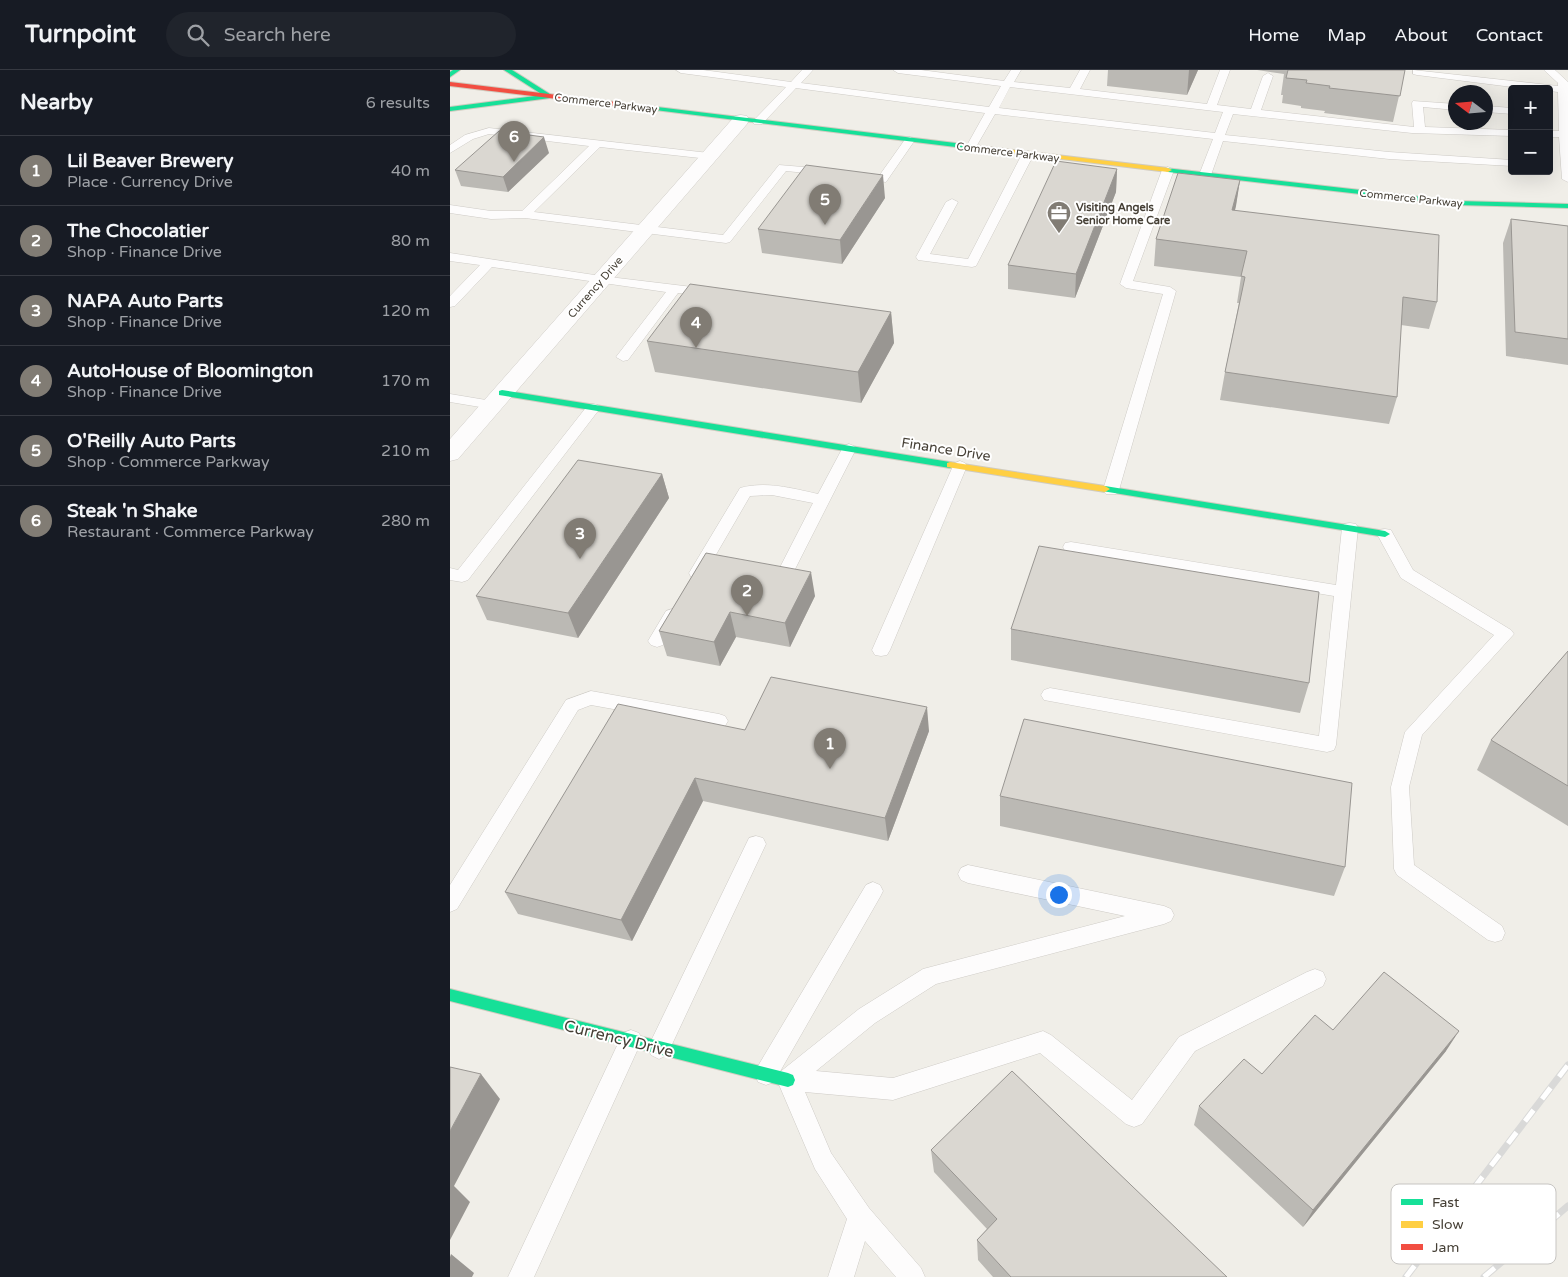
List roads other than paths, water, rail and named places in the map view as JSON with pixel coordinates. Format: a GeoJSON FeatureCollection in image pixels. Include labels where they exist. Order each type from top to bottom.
{"type":"FeatureCollection","features":[{"type":"Feature","properties":{"kind":"main road"},"geometry":{"type":"LineString","coordinates":[[450,75],[456,70]]}},
{"type":"Feature","properties":{"kind":"main road"},"geometry":{"type":"LineString","coordinates":[[507,70],[550,96]]}},
{"type":"Feature","properties":{"kind":"main road","name":"Commerce Parkway"},"geometry":{"type":"LineString","coordinates":[[450,84],[1205,175],[1457,203],[1568,206]]}},
{"type":"Feature","properties":{"kind":"main road"},"geometry":{"type":"LineString","coordinates":[[450,109],[550,96]]}},
{"type":"Feature","properties":{"kind":"main road","name":"Finance Drive"},"geometry":{"type":"LineString","coordinates":[[497,399],[593,408],[1386,534]]}},
{"type":"Feature","properties":{"kind":"main road","name":"Currency Drive"},"geometry":{"type":"LineString","coordinates":[[450,995],[777,1077]]}},
{"type":"Feature","properties":{"kind":"street","name":"Currency Drive"},"geometry":{"type":"LineString","coordinates":[[450,454],[709,156],[749,121]]}},
{"type":"Feature","properties":{"kind":"lane"},"geometry":{"type":"LineString","coordinates":[[681,70],[992,111],[1219,137],[1387,156],[1508,164]]}},
{"type":"Feature","properties":{"kind":"lane"},"geometry":{"type":"LineString","coordinates":[[749,121],[793,85],[808,70]]}},
{"type":"Feature","properties":{"kind":"lane"},"geometry":{"type":"LineString","coordinates":[[898,70],[1229,110],[1420,130],[1508,133]]}},
{"type":"Feature","properties":{"kind":"lane"},"geometry":{"type":"LineString","coordinates":[[972,147],[1016,70]]}},
{"type":"Feature","properties":{"kind":"lane"},"geometry":{"type":"LineString","coordinates":[[1073,92],[1085,70]]}},
{"type":"Feature","properties":{"kind":"lane"},"geometry":{"type":"LineString","coordinates":[[1210,107],[1225,70]]}},
{"type":"Feature","properties":{"kind":"lane"},"geometry":{"type":"LineString","coordinates":[[1418,70],[1417,72],[1564,90]]}},
{"type":"Feature","properties":{"kind":"lane"},"geometry":{"type":"LineString","coordinates":[[1549,70],[1563,82],[1564,134],[1562,165],[1568,180]]}},
{"type":"Feature","properties":{"kind":"lane"},"geometry":{"type":"LineString","coordinates":[[1255,112],[1268,76]]}},
{"type":"Feature","properties":{"kind":"lane"},"geometry":{"type":"LineString","coordinates":[[1420,130],[1417,104],[1448,106]]}},
{"type":"Feature","properties":{"kind":"lane"},"geometry":{"type":"LineString","coordinates":[[1205,175],[1229,110]]}},
{"type":"Feature","properties":{"kind":"lane"},"geometry":{"type":"LineString","coordinates":[[1493,110],[1508,111]]}},
{"type":"Feature","properties":{"kind":"lane"},"geometry":{"type":"LineString","coordinates":[[1553,114],[1564,115]]}},
{"type":"Feature","properties":{"kind":"lane"},"geometry":{"type":"LineString","coordinates":[[450,150],[469,137],[489,131],[709,156]]}},
{"type":"Feature","properties":{"kind":"lane"},"geometry":{"type":"LineString","coordinates":[[1553,134],[1564,134]]}},
{"type":"Feature","properties":{"kind":"lane"},"geometry":{"type":"LineString","coordinates":[[450,209],[491,215],[524,214],[726,240],[783,167],[882,180],[910,140]]}},
{"type":"Feature","properties":{"kind":"lane"},"geometry":{"type":"LineString","coordinates":[[524,214],[598,143]]}},
{"type":"Feature","properties":{"kind":"lane"},"geometry":{"type":"LineString","coordinates":[[952,202],[922,257],[972,263],[1028,154]]}},
{"type":"Feature","properties":{"kind":"lane"},"geometry":{"type":"LineString","coordinates":[[1111,490],[1170,291],[1126,284],[1168,170]]}},
{"type":"Feature","properties":{"kind":"lane"},"geometry":{"type":"LineString","coordinates":[[450,257],[601,280],[725,295]]}},
{"type":"Feature","properties":{"kind":"lane"},"geometry":{"type":"LineString","coordinates":[[450,303],[489,263]]}},
{"type":"Feature","properties":{"kind":"lane"},"geometry":{"type":"LineString","coordinates":[[623,357],[676,288]]}},
{"type":"Feature","properties":{"kind":"lane"},"geometry":{"type":"LineString","coordinates":[[450,398],[497,399]]}},
{"type":"Feature","properties":{"kind":"lane"},"geometry":{"type":"LineString","coordinates":[[450,574],[462,576],[593,408]]}},
{"type":"Feature","properties":{"kind":"lane"},"geometry":{"type":"LineString","coordinates":[[783,577],[849,449]]}},
{"type":"Feature","properties":{"kind":"lane"},"geometry":{"type":"LineString","coordinates":[[881,650],[960,466]]}},
{"type":"Feature","properties":{"kind":"lane"},"geometry":{"type":"LineString","coordinates":[[691,583],[745,492],[752,489],[762,490],[822,500]]}},
{"type":"Feature","properties":{"kind":"lane"},"geometry":{"type":"LineString","coordinates":[[1050,695],[1327,745],[1350,528]]}},
{"type":"Feature","properties":{"kind":"lane"},"geometry":{"type":"LineString","coordinates":[[1386,534],[1407,574],[1505,634],[1414,732],[1400,786],[1404,869],[1495,933]]}},
{"type":"Feature","properties":{"kind":"lane"},"geometry":{"type":"LineString","coordinates":[[1071,547],[1343,592]]}},
{"type":"Feature","properties":{"kind":"lane"},"geometry":{"type":"LineString","coordinates":[[657,641],[682,600]]}},
{"type":"Feature","properties":{"kind":"lane"},"geometry":{"type":"LineString","coordinates":[[450,903],[572,705],[580,700],[591,698],[719,721]]}},
{"type":"Feature","properties":{"kind":"lane"},"geometry":{"type":"LineString","coordinates":[[659,1048],[756,844]]}},
{"type":"Feature","properties":{"kind":"lane"},"geometry":{"type":"LineString","coordinates":[[777,1077],[867,1016],[931,976],[1164,915],[968,874]]}},
{"type":"Feature","properties":{"kind":"lane"},"geometry":{"type":"LineString","coordinates":[[777,1077],[873,891]]}},
{"type":"Feature","properties":{"kind":"lane"},"geometry":{"type":"LineString","coordinates":[[777,1077],[892,1089],[1043,1042],[1134,1116],[1187,1044],[1315,979]]}},
{"type":"Feature","properties":{"kind":"lane"},"geometry":{"type":"LineString","coordinates":[[521,1277],[631,1040]]}},
{"type":"Feature","properties":{"kind":"lane"},"geometry":{"type":"LineString","coordinates":[[777,1077],[823,1161],[860,1217],[912,1277]]}},
{"type":"Feature","properties":{"kind":"lane"},"geometry":{"type":"LineString","coordinates":[[840,1277],[860,1217]]}},
{"type":"Feature","properties":{"kind":"railway"},"geometry":{"type":"LineString","coordinates":[[1477,1184],[1568,1065]]}},
{"type":"Feature","properties":{"kind":"railway"},"geometry":{"type":"LineString","coordinates":[[1556,1216],[1568,1206]]}},
{"type":"Feature","properties":{"kind":"railway"},"geometry":{"type":"LineString","coordinates":[[1406,1277],[1416,1264]]}},
{"type":"Feature","properties":{"kind":"railway"},"geometry":{"type":"LineString","coordinates":[[1484,1277],[1499,1264]]}},
{"type":"Feature","properties":{"kind":"place","name":"Steak 'n Shake"},"geometry":{"type":"Point","coordinates":[514,162]}},
{"type":"Feature","properties":{"kind":"place","name":"O'Reilly Auto Parts"},"geometry":{"type":"Point","coordinates":[825,225]}},
{"type":"Feature","properties":{"kind":"place","name":"Visiting Angels Senior Home Care"},"geometry":{"type":"Point","coordinates":[1059,234]}},
{"type":"Feature","properties":{"kind":"place","name":"AutoHouse of Bloomington"},"geometry":{"type":"Point","coordinates":[696,348]}},
{"type":"Feature","properties":{"kind":"place","name":"NAPA Auto Parts"},"geometry":{"type":"Point","coordinates":[580,559]}},
{"type":"Feature","properties":{"kind":"place","name":"The Chocolatier"},"geometry":{"type":"Point","coordinates":[747,616]}},
{"type":"Feature","properties":{"kind":"place","name":"Lil Beaver Brewery"},"geometry":{"type":"Point","coordinates":[830,769]}}]}
